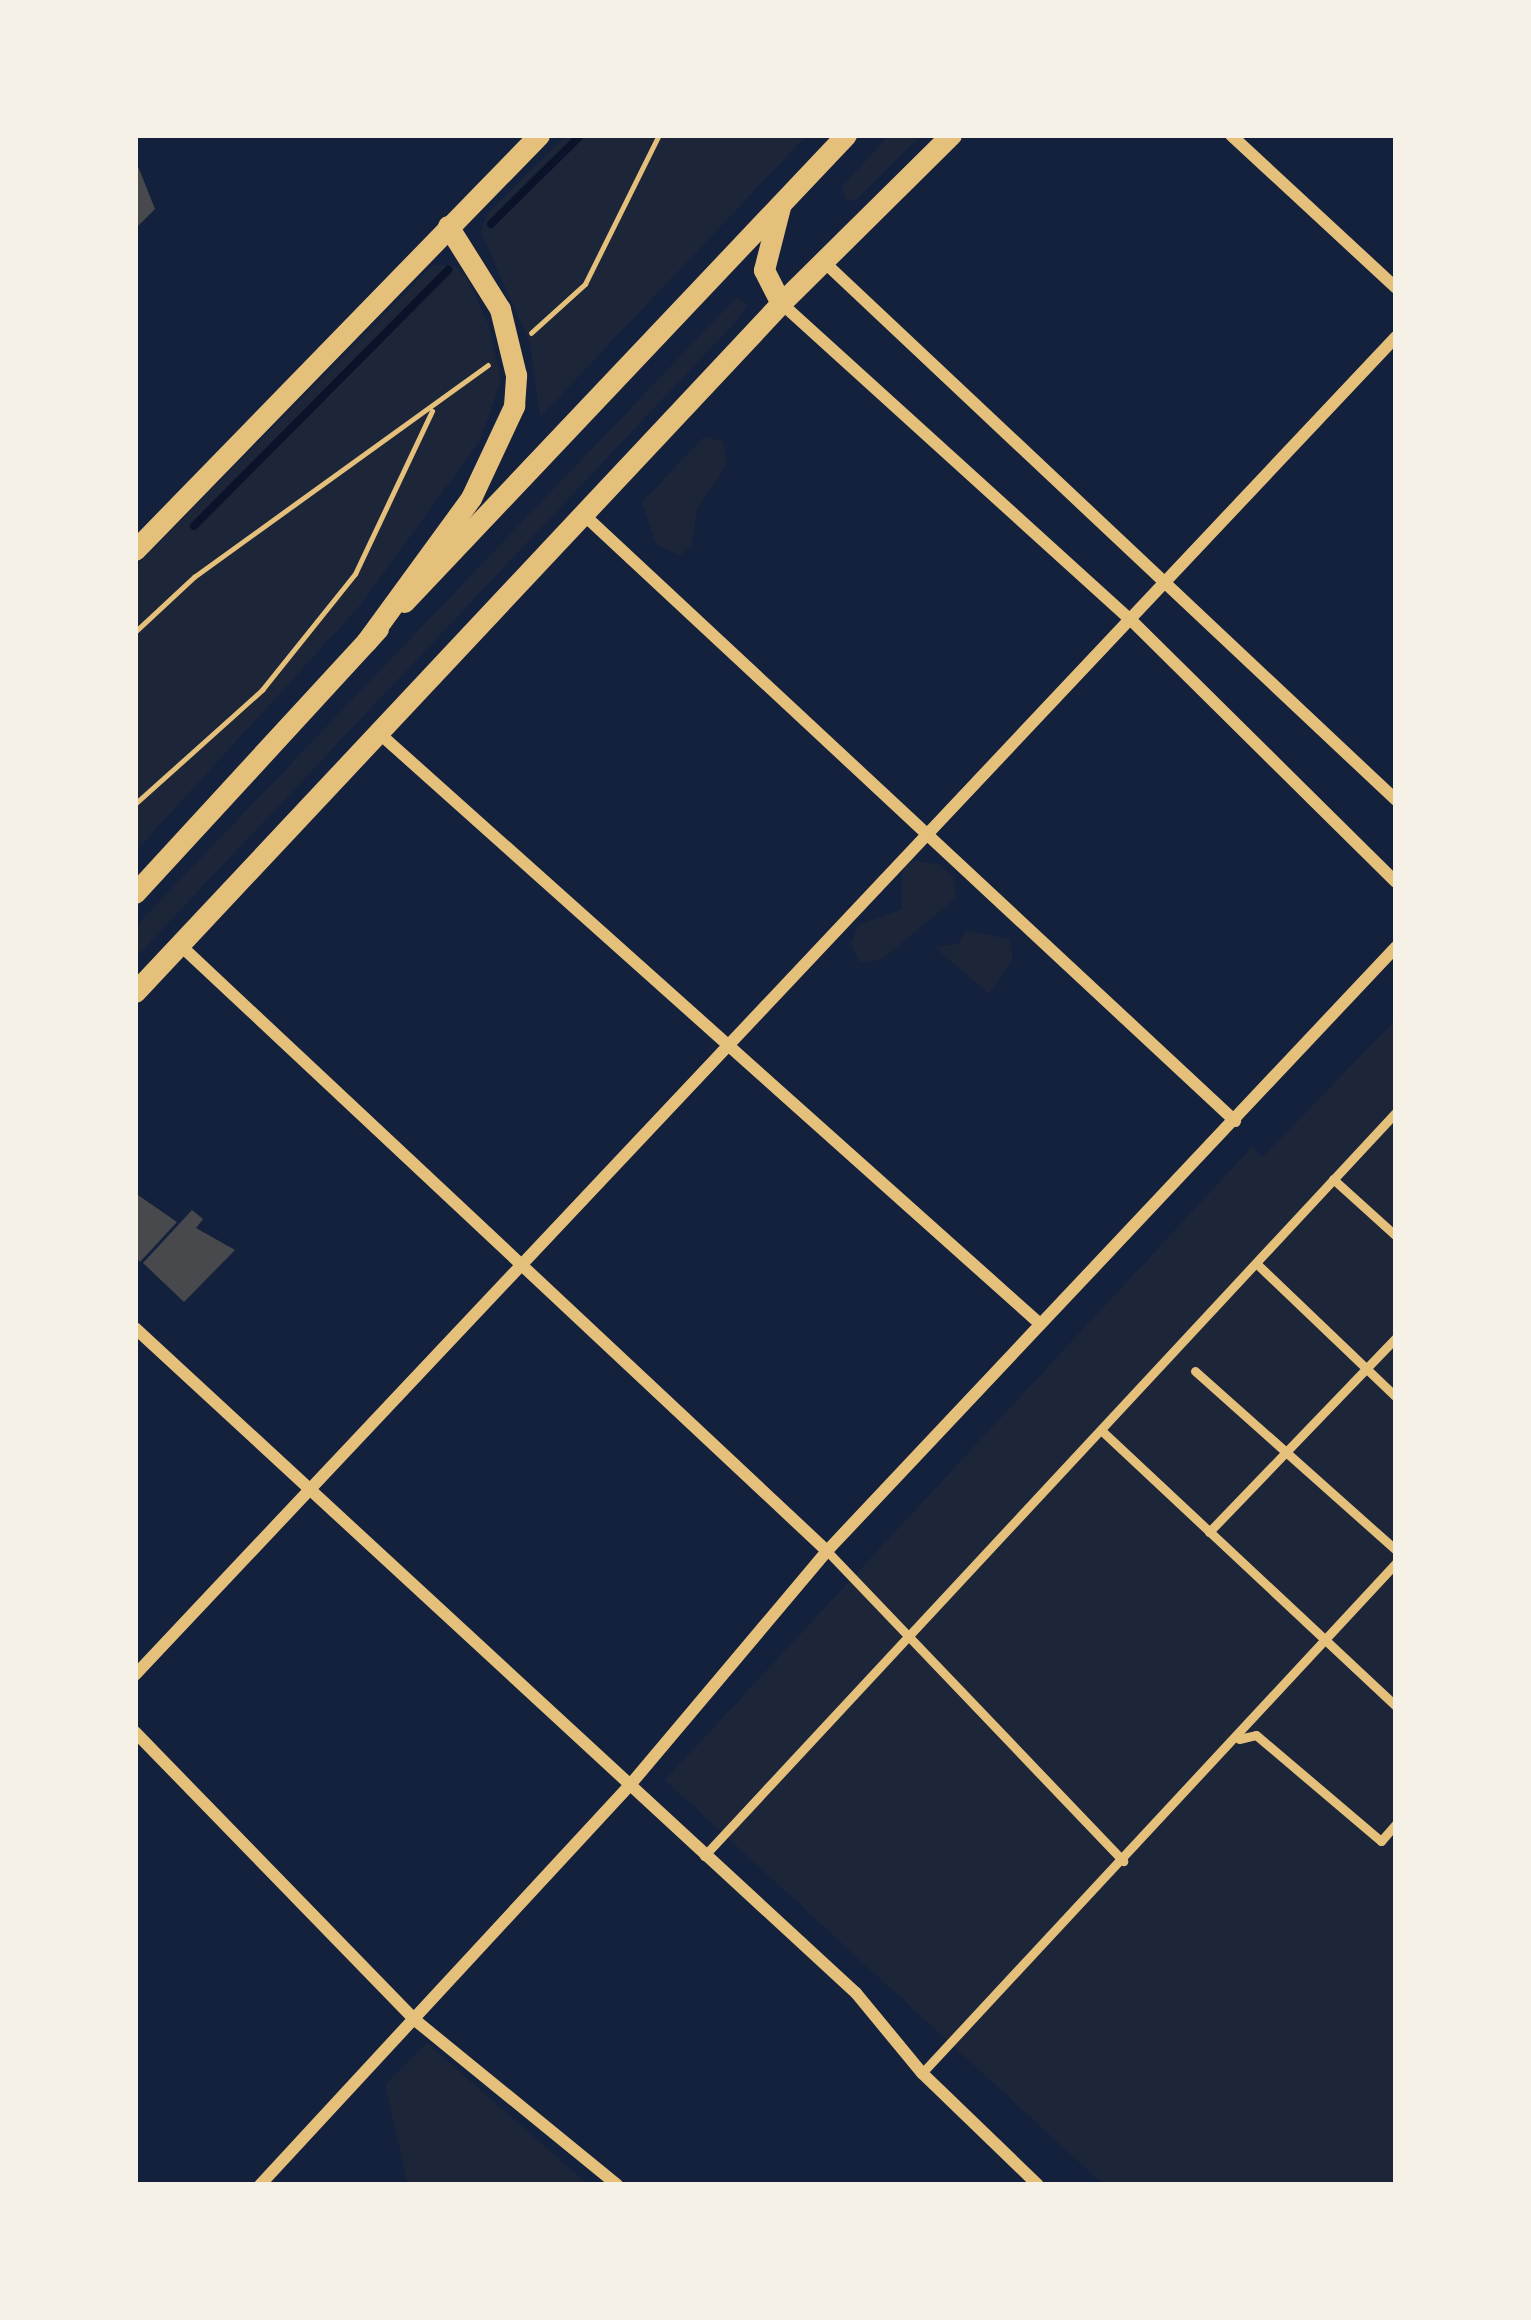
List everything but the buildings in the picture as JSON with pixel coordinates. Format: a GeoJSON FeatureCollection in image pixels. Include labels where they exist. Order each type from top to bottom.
{"type":"FeatureCollection","features":[{"type":"Feature","properties":{"kind":"main road"},"geometry":{"type":"LineString","coordinates":[[135,550],[539,135]]}},
{"type":"Feature","properties":{"kind":"main road"},"geometry":{"type":"LineString","coordinates":[[135,893],[847,135]]}},
{"type":"Feature","properties":{"kind":"main road"},"geometry":{"type":"LineString","coordinates":[[135,992],[781,303],[951,135]]}},
{"type":"Feature","properties":{"kind":"main road"},"geometry":{"type":"LineString","coordinates":[[781,303],[764,270],[782,201]]}},
{"type":"Feature","properties":{"kind":"main road"},"geometry":{"type":"LineString","coordinates":[[366,642],[504,438],[516,375],[512,346],[491,293],[448,226]]}},
{"type":"Feature","properties":{"kind":"street"},"geometry":{"type":"LineString","coordinates":[[1231,135],[1396,288]]}},
{"type":"Feature","properties":{"kind":"street"},"geometry":{"type":"LineString","coordinates":[[824,261],[1396,800]]}},
{"type":"Feature","properties":{"kind":"street"},"geometry":{"type":"LineString","coordinates":[[781,303],[1130,619],[1396,881]]}},
{"type":"Feature","properties":{"kind":"street"},"geometry":{"type":"LineString","coordinates":[[135,1676],[1396,337]]}},
{"type":"Feature","properties":{"kind":"street"},"geometry":{"type":"LineString","coordinates":[[584,514],[1235,1121]]}},
{"type":"Feature","properties":{"kind":"street"},"geometry":{"type":"LineString","coordinates":[[380,734],[724,1049],[1040,1324]]}},
{"type":"Feature","properties":{"kind":"street"},"geometry":{"type":"LineString","coordinates":[[179,944],[908,1630],[1123,1861]]}},
{"type":"Feature","properties":{"kind":"street"},"geometry":{"type":"LineString","coordinates":[[260,2185],[630,1784],[826,1551],[1396,947]]}},
{"type":"Feature","properties":{"kind":"street"},"geometry":{"type":"LineString","coordinates":[[704,1856],[908,1630],[1102,1431],[1396,1112]]}},
{"type":"Feature","properties":{"kind":"street"},"geometry":{"type":"LineString","coordinates":[[1333,1179],[1396,1236]]}},
{"type":"Feature","properties":{"kind":"street"},"geometry":{"type":"LineString","coordinates":[[1258,1265],[1396,1397]]}},
{"type":"Feature","properties":{"kind":"street"},"geometry":{"type":"LineString","coordinates":[[135,1328],[856,1994],[922,2073],[1038,2185]]}},
{"type":"Feature","properties":{"kind":"street"},"geometry":{"type":"LineString","coordinates":[[1209,1532],[1396,1338]]}},
{"type":"Feature","properties":{"kind":"street"},"geometry":{"type":"LineString","coordinates":[[1195,1371],[1396,1550]]}},
{"type":"Feature","properties":{"kind":"street"},"geometry":{"type":"LineString","coordinates":[[1102,1431],[1323,1643],[1396,1706]]}},
{"type":"Feature","properties":{"kind":"street"},"geometry":{"type":"LineString","coordinates":[[922,2073],[1396,1563]]}},
{"type":"Feature","properties":{"kind":"street"},"geometry":{"type":"LineString","coordinates":[[135,1732],[415,2020],[617,2185]]}},
{"type":"Feature","properties":{"kind":"street"},"geometry":{"type":"LineString","coordinates":[[1235,1740],[1256,1735],[1381,1841],[1396,1824]]}},
{"type":"Feature","properties":{"kind":"path"},"geometry":{"type":"LineString","coordinates":[[544,324],[585,284],[659,135]]}},
{"type":"Feature","properties":{"kind":"path"},"geometry":{"type":"LineString","coordinates":[[135,632],[194,577],[432,411],[512,346]]}},
{"type":"Feature","properties":{"kind":"path"},"geometry":{"type":"LineString","coordinates":[[135,804],[262,690],[355,574],[432,411]]}},
{"type":"Feature","properties":{"kind":"shaded area"},"geometry":{"type":"Polygon","coordinates":[[[566,135],[807,135],[540,417],[530,343],[481,232],[487,214],[566,135]]]}},
{"type":"Feature","properties":{"kind":"shaded area"},"geometry":{"type":"Polygon","coordinates":[[[889,135],[922,135],[856,200],[846,200],[842,187],[889,135]]]}},
{"type":"Feature","properties":{"kind":"shaded area"},"geometry":{"type":"Polygon","coordinates":[[[433,265],[455,266],[468,279],[489,326],[501,380],[480,441],[357,609],[135,852],[135,567],[433,265]]]}},
{"type":"Feature","properties":{"kind":"shaded area"},"geometry":{"type":"Polygon","coordinates":[[[737,297],[747,304],[740,317],[135,958],[135,927],[737,297]]]}},
{"type":"Feature","properties":{"kind":"shaded area"},"geometry":{"type":"Polygon","coordinates":[[[704,437],[723,441],[727,465],[697,509],[692,544],[680,555],[656,545],[642,502],[704,437]]]}},
{"type":"Feature","properties":{"kind":"shaded area"},"geometry":{"type":"Polygon","coordinates":[[[910,860],[938,864],[954,877],[956,898],[882,959],[860,962],[851,944],[858,925],[902,909],[902,870],[910,860]]]}},
{"type":"Feature","properties":{"kind":"shaded area"},"geometry":{"type":"Polygon","coordinates":[[[966,930],[1009,939],[1013,958],[989,994],[936,948],[959,943],[966,930]]]}},
{"type":"Feature","properties":{"kind":"shaded area"},"geometry":{"type":"Polygon","coordinates":[[[1396,1019],[1396,2185],[1104,2185],[665,1780],[1252,1147],[1263,1157],[1396,1019]]]}},
{"type":"Feature","properties":{"kind":"shaded area"},"geometry":{"type":"Polygon","coordinates":[[[427,2043],[586,2185],[408,2185],[385,2085],[427,2043]]]}},
{"type":"Feature","properties":{"kind":"waterway"},"geometry":{"type":"LineString","coordinates":[[491,224],[581,135]]}},
{"type":"Feature","properties":{"kind":"waterway"},"geometry":{"type":"LineString","coordinates":[[194,526],[448,270]]}}]}
